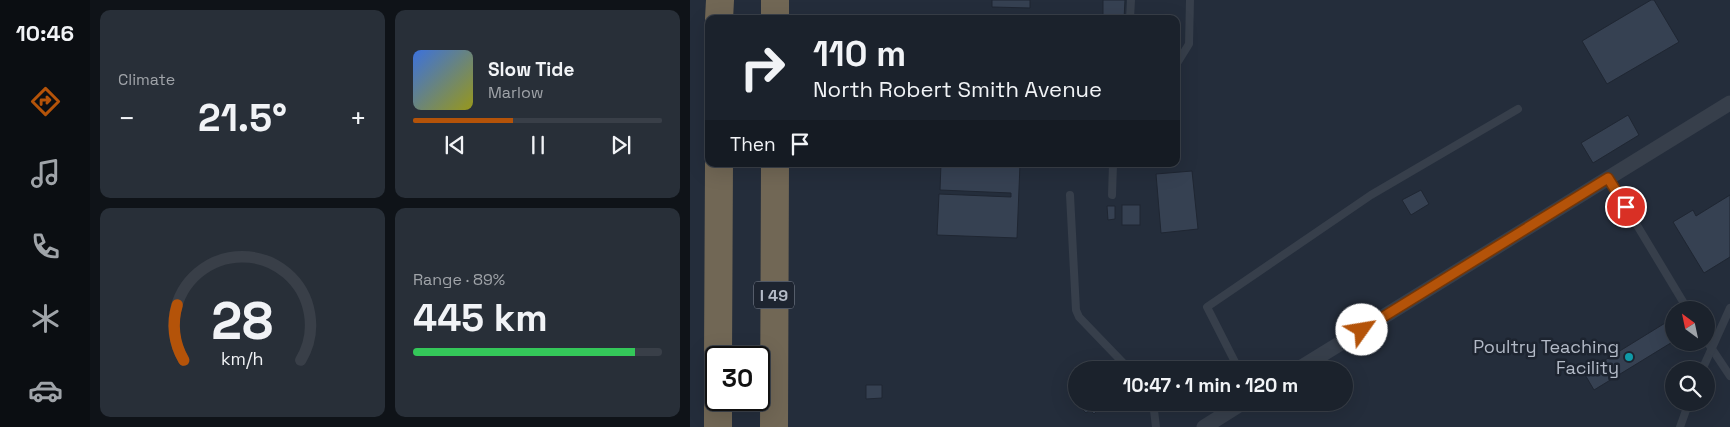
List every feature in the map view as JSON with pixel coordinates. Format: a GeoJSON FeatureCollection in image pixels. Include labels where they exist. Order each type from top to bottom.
{"type":"FeatureCollection","features":[{"type":"Feature","properties":{"kind":"highway"},"geometry":{"type":"LineString","coordinates":[[719,15],[720,0]]}},
{"type":"Feature","properties":{"kind":"highway"},"geometry":{"type":"LineString","coordinates":[[775,0],[775,15]]}},
{"type":"Feature","properties":{"kind":"highway"},"geometry":{"type":"LineString","coordinates":[[718,346],[719,167]]}},
{"type":"Feature","properties":{"kind":"highway","name":"I 49"},"geometry":{"type":"LineString","coordinates":[[774,427],[775,167]]}},
{"type":"Feature","properties":{"kind":"highway"},"geometry":{"type":"LineString","coordinates":[[718,411],[718,427]]}},
{"type":"Feature","properties":{"kind":"street"},"geometry":{"type":"LineString","coordinates":[[1312,361],[1730,103]]}},
{"type":"Feature","properties":{"kind":"street"},"geometry":{"type":"LineString","coordinates":[[1204,427],[1230,411]]}},
{"type":"Feature","properties":{"kind":"lane"},"geometry":{"type":"LineString","coordinates":[[1130,0],[1130,15]]}},
{"type":"Feature","properties":{"kind":"lane"},"geometry":{"type":"LineString","coordinates":[[1180,58],[1189,44],[1190,0]]}},
{"type":"Feature","properties":{"kind":"lane"},"geometry":{"type":"LineString","coordinates":[[1234,361],[1207,307],[1371,195],[1518,108]]}},
{"type":"Feature","properties":{"kind":"lane"},"geometry":{"type":"LineString","coordinates":[[1112,195],[1113,167]]}},
{"type":"Feature","properties":{"kind":"lane"},"geometry":{"type":"LineString","coordinates":[[1608,178],[1683,301]]}},
{"type":"Feature","properties":{"kind":"lane"},"geometry":{"type":"LineString","coordinates":[[1070,195],[1076,310],[1079,317],[1121,361]]}},
{"type":"Feature","properties":{"kind":"lane"},"geometry":{"type":"LineString","coordinates":[[1715,340],[1730,308]]}},
{"type":"Feature","properties":{"kind":"lane"},"geometry":{"type":"LineString","coordinates":[[1713,351],[1730,376]]}},
{"type":"Feature","properties":{"kind":"lane"},"geometry":{"type":"LineString","coordinates":[[1154,411],[1156,427]]}},
{"type":"Feature","properties":{"kind":"lane"},"geometry":{"type":"LineString","coordinates":[[1680,427],[1686,411]]}},
{"type":"Feature","properties":{"kind":"building"},"geometry":{"type":"Polygon","coordinates":[[[992,0],[1030,0],[1030,8],[992,7],[992,0]]]}},
{"type":"Feature","properties":{"kind":"building"},"geometry":{"type":"Polygon","coordinates":[[[1103,0],[1125,0],[1124,15],[1103,15],[1103,0]]]}},
{"type":"Feature","properties":{"kind":"building"},"geometry":{"type":"Polygon","coordinates":[[[1654,0],[1679,42],[1607,84],[1582,41],[1654,0]]]}},
{"type":"Feature","properties":{"kind":"building"},"geometry":{"type":"Polygon","coordinates":[[[1628,115],[1639,135],[1593,163],[1581,143],[1628,115]]]}},
{"type":"Feature","properties":{"kind":"building"},"geometry":{"type":"Polygon","coordinates":[[[941,167],[1020,167],[1017,238],[937,235],[939,194],[1011,197],[1011,193],[940,190],[941,167]]]}},
{"type":"Feature","properties":{"kind":"building"},"geometry":{"type":"Polygon","coordinates":[[[1192,171],[1198,229],[1161,233],[1156,174],[1192,171]]]}},
{"type":"Feature","properties":{"kind":"building"},"geometry":{"type":"Polygon","coordinates":[[[1421,190],[1429,204],[1411,215],[1402,200],[1421,190]]]}},
{"type":"Feature","properties":{"kind":"building"},"geometry":{"type":"Polygon","coordinates":[[[1730,195],[1730,257],[1704,273],[1673,222],[1693,210],[1696,216],[1730,195]]]}},
{"type":"Feature","properties":{"kind":"building"},"geometry":{"type":"Polygon","coordinates":[[[1122,205],[1140,205],[1140,225],[1122,225],[1122,205]]]}},
{"type":"Feature","properties":{"kind":"building"},"geometry":{"type":"Polygon","coordinates":[[[1107,206],[1115,206],[1115,219],[1108,220],[1107,206]]]}},
{"type":"Feature","properties":{"kind":"building","name":"Poultry Teaching Facility"},"geometry":{"type":"Polygon","coordinates":[[[1665,323],[1665,347],[1594,390],[1584,373],[1665,323]]]}},
{"type":"Feature","properties":{"kind":"building"},"geometry":{"type":"Polygon","coordinates":[[[866,385],[882,385],[882,398],[866,399],[866,385]]]}},
{"type":"Feature","properties":{"kind":"place","name":"Poultry Teaching Facility"},"geometry":{"type":"Point","coordinates":[1629,357]}},
{"type":"Feature","properties":{"kind":"route"},"geometry":{"type":"LineString","coordinates":[[1362,330],[1608,178],[1626,207]]}}]}
